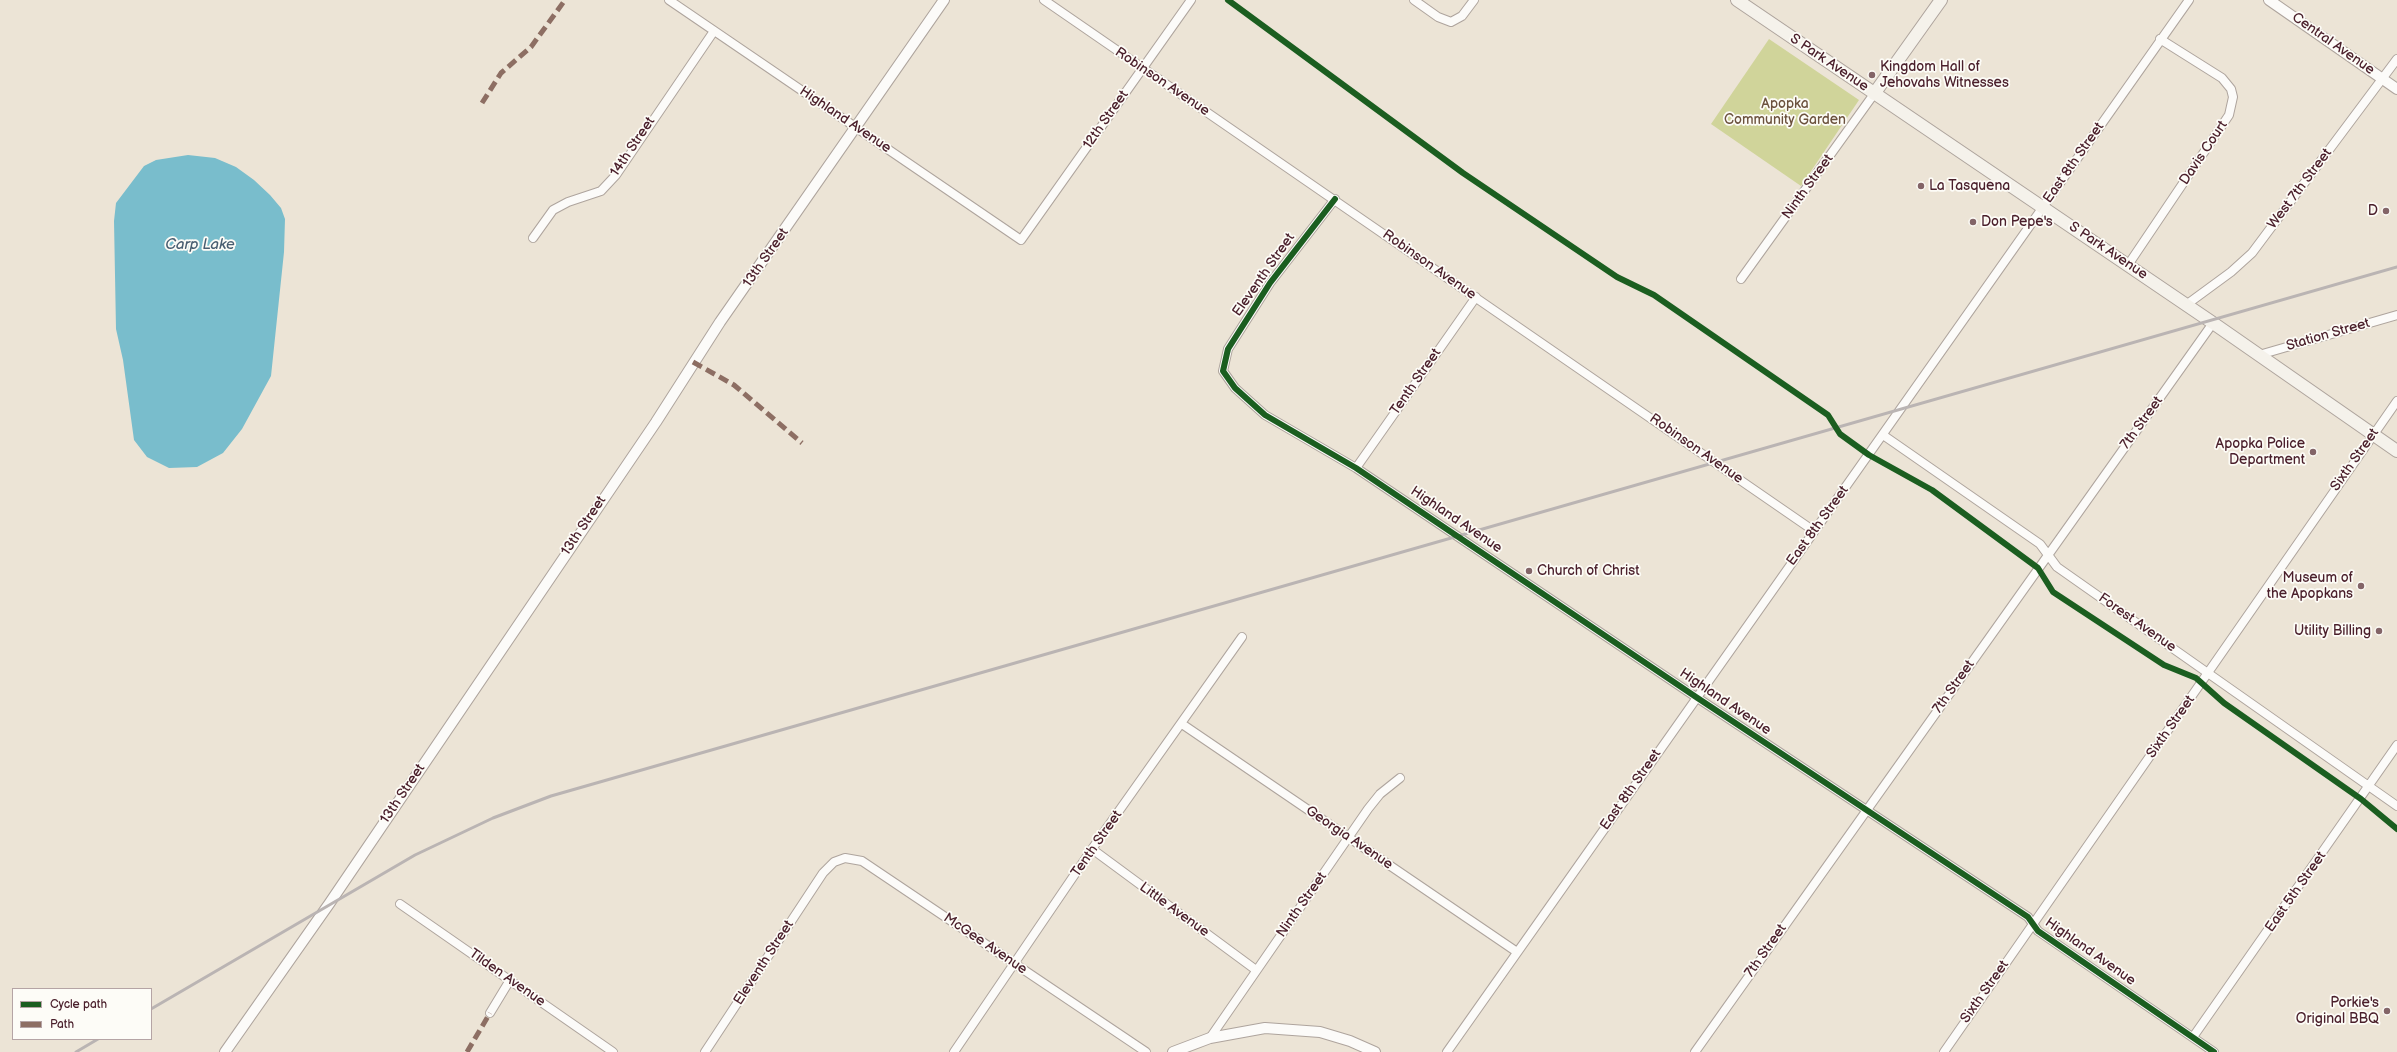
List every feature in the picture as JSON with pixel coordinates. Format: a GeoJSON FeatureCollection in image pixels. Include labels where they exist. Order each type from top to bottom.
{"type":"FeatureCollection","features":[{"type":"Feature","properties":{"kind":"main road","name":"S Park Avenue"},"geometry":{"type":"LineString","coordinates":[[1737,0],[1874,94],[2044,207],[2397,452]]}},
{"type":"Feature","properties":{"kind":"main road"},"geometry":{"type":"LineString","coordinates":[[1874,94],[1941,0]]}},
{"type":"Feature","properties":{"kind":"street","name":"Highland Avenue"},"geometry":{"type":"LineString","coordinates":[[669,0],[1021,240]]}},
{"type":"Feature","properties":{"kind":"street","name":"13th Street"},"geometry":{"type":"LineString","coordinates":[[224,1052],[328,904],[656,422],[716,328],[944,0]]}},
{"type":"Feature","properties":{"kind":"street","name":"Robinson Avenue"},"geometry":{"type":"LineString","coordinates":[[1044,0],[1142,69],[1335,199],[1814,531]]}},
{"type":"Feature","properties":{"kind":"street","name":"12th Street"},"geometry":{"type":"LineString","coordinates":[[1021,240],[1191,0]]}},
{"type":"Feature","properties":{"kind":"street"},"geometry":{"type":"LineString","coordinates":[[1414,0],[1438,17],[1451,22],[1462,16],[1474,0]]}},
{"type":"Feature","properties":{"kind":"street","name":"East 8th Street"},"geometry":{"type":"LineString","coordinates":[[1447,1052],[1696,697],[2044,207],[2160,39],[2189,0]]}},
{"type":"Feature","properties":{"kind":"street","name":"Central Avenue"},"geometry":{"type":"LineString","coordinates":[[2269,0],[2397,89]]}},
{"type":"Feature","properties":{"kind":"street","name":"14th Street"},"geometry":{"type":"LineString","coordinates":[[532,238],[553,210],[568,202],[601,191],[616,175],[714,31]]}},
{"type":"Feature","properties":{"kind":"street","name":"Davis Court"},"geometry":{"type":"LineString","coordinates":[[2128,265],[2229,115],[2233,97],[2231,89],[2222,78],[2160,39]]}},
{"type":"Feature","properties":{"kind":"street","name":"West 7th Street"},"geometry":{"type":"LineString","coordinates":[[2186,305],[2231,272],[2252,253],[2383,79],[2397,58]]}},
{"type":"Feature","properties":{"kind":"street","name":"Ninth Street"},"geometry":{"type":"LineString","coordinates":[[1741,280],[1874,94]]}},
{"type":"Feature","properties":{"kind":"street","name":"Eleventh Street"},"geometry":{"type":"LineString","coordinates":[[1223,371],[1228,349],[1270,283],[1335,199]]}},
{"type":"Feature","properties":{"kind":"street","name":"Tenth Street"},"geometry":{"type":"LineString","coordinates":[[1356,468],[1476,297]]}},
{"type":"Feature","properties":{"kind":"street","name":"Station Street"},"geometry":{"type":"LineString","coordinates":[[2259,355],[2397,315]]}},
{"type":"Feature","properties":{"kind":"street","name":"7th Street"},"geometry":{"type":"LineString","coordinates":[[1695,1052],[2213,323]]}},
{"type":"Feature","properties":{"kind":"street","name":"Highland Avenue"},"geometry":{"type":"LineString","coordinates":[[1223,371],[1235,388],[1265,415],[1356,468],[1696,697],[2028,917],[2038,932],[2214,1052]]}},
{"type":"Feature","properties":{"kind":"street","name":"Sixth Street"},"geometry":{"type":"LineString","coordinates":[[1944,1052],[2397,401]]}},
{"type":"Feature","properties":{"kind":"street","name":"Forest Avenue"},"geometry":{"type":"LineString","coordinates":[[1883,435],[2040,544],[2057,567],[2397,806]]}},
{"type":"Feature","properties":{"kind":"street","name":"Tenth Street"},"geometry":{"type":"LineString","coordinates":[[954,1052],[1092,849],[1182,724],[1242,637]]}},
{"type":"Feature","properties":{"kind":"street","name":"Georgia Avenue"},"geometry":{"type":"LineString","coordinates":[[1182,724],[1517,952]]}},
{"type":"Feature","properties":{"kind":"street","name":"East 5th Street"},"geometry":{"type":"LineString","coordinates":[[2193,1037],[2397,745]]}},
{"type":"Feature","properties":{"kind":"street","name":"Ninth Street"},"geometry":{"type":"LineString","coordinates":[[1210,1038],[1380,794],[1400,778]]}},
{"type":"Feature","properties":{"kind":"street","name":"Little Avenue"},"geometry":{"type":"LineString","coordinates":[[1092,849],[1256,970]]}},
{"type":"Feature","properties":{"kind":"street","name":"McGee Avenue"},"geometry":{"type":"LineString","coordinates":[[823,873],[834,862],[844,858],[862,861],[1146,1052]]}},
{"type":"Feature","properties":{"kind":"street","name":"Eleventh Street"},"geometry":{"type":"LineString","coordinates":[[705,1052],[823,873]]}},
{"type":"Feature","properties":{"kind":"street","name":"Tilden Avenue"},"geometry":{"type":"LineString","coordinates":[[400,904],[613,1052]]}},
{"type":"Feature","properties":{"kind":"street"},"geometry":{"type":"LineString","coordinates":[[490,1013],[510,980]]}},
{"type":"Feature","properties":{"kind":"street"},"geometry":{"type":"LineString","coordinates":[[1173,1052],[1210,1038],[1265,1028],[1301,1030],[1344,1039],[1375,1052]]}},
{"type":"Feature","properties":{"kind":"green space","name":"Apopka Community Garden"},"geometry":{"type":"Polygon","coordinates":[[[1769,39],[1859,100],[1801,186],[1711,124],[1769,39]]]}},
{"type":"Feature","properties":{"kind":"water","name":"Carp Lake"},"geometry":{"type":"Polygon","coordinates":[[[188,155],[215,158],[236,167],[254,180],[270,195],[281,208],[285,219],[284,252],[271,376],[242,429],[223,453],[197,467],[169,468],[147,457],[134,440],[123,360],[116,329],[114,221],[116,203],[144,166],[156,160],[188,155]]]}},
{"type":"Feature","properties":{"kind":"railway"},"geometry":{"type":"LineString","coordinates":[[152,1008],[415,855],[493,818],[551,796],[2397,267]]}},
{"type":"Feature","properties":{"kind":"railway"},"geometry":{"type":"LineString","coordinates":[[76,1052],[96,1040]]}},
{"type":"Feature","properties":{"kind":"marked path"},"geometry":{"type":"LineString","coordinates":[[482,103],[501,73],[531,47],[565,0]]}},
{"type":"Feature","properties":{"kind":"marked path"},"geometry":{"type":"LineString","coordinates":[[693,362],[734,385],[802,443]]}},
{"type":"Feature","properties":{"kind":"marked path"},"geometry":{"type":"LineString","coordinates":[[467,1052],[490,1013]]}},
{"type":"Feature","properties":{"kind":"cycle path"},"geometry":{"type":"LineString","coordinates":[[1228,0],[1463,173],[1617,277],[1654,295],[1828,415],[1840,434],[1869,455],[1932,490],[2038,568],[2053,592],[2164,665],[2196,678],[2224,703],[2361,799],[2397,829]]}},
{"type":"Feature","properties":{"kind":"cycle path"},"geometry":{"type":"LineString","coordinates":[[1335,199],[1270,283],[1228,349],[1223,371],[1235,388],[1265,415],[1356,468],[1696,697],[2028,917],[2038,931],[2214,1052]]}},
{"type":"Feature","properties":{"kind":"place","name":"Kingdom Hall of Jehovahs Witnesses"},"geometry":{"type":"Point","coordinates":[1872,75]}},
{"type":"Feature","properties":{"kind":"place","name":"La Tasquena"},"geometry":{"type":"Point","coordinates":[1921,186]}},
{"type":"Feature","properties":{"kind":"place","name":"D"},"geometry":{"type":"Point","coordinates":[2386,211]}},
{"type":"Feature","properties":{"kind":"place","name":"Don Pepe's"},"geometry":{"type":"Point","coordinates":[1973,222]}},
{"type":"Feature","properties":{"kind":"place","name":"Apopka Police Department"},"geometry":{"type":"Point","coordinates":[2313,452]}},
{"type":"Feature","properties":{"kind":"place","name":"Church of Christ"},"geometry":{"type":"Point","coordinates":[1529,571]}},
{"type":"Feature","properties":{"kind":"place","name":"Museum of the Apopkans"},"geometry":{"type":"Point","coordinates":[2361,586]}},
{"type":"Feature","properties":{"kind":"place","name":"Utility Billing"},"geometry":{"type":"Point","coordinates":[2379,631]}},
{"type":"Feature","properties":{"kind":"place","name":"Porkie's Original BBQ"},"geometry":{"type":"Point","coordinates":[2387,1011]}}]}
